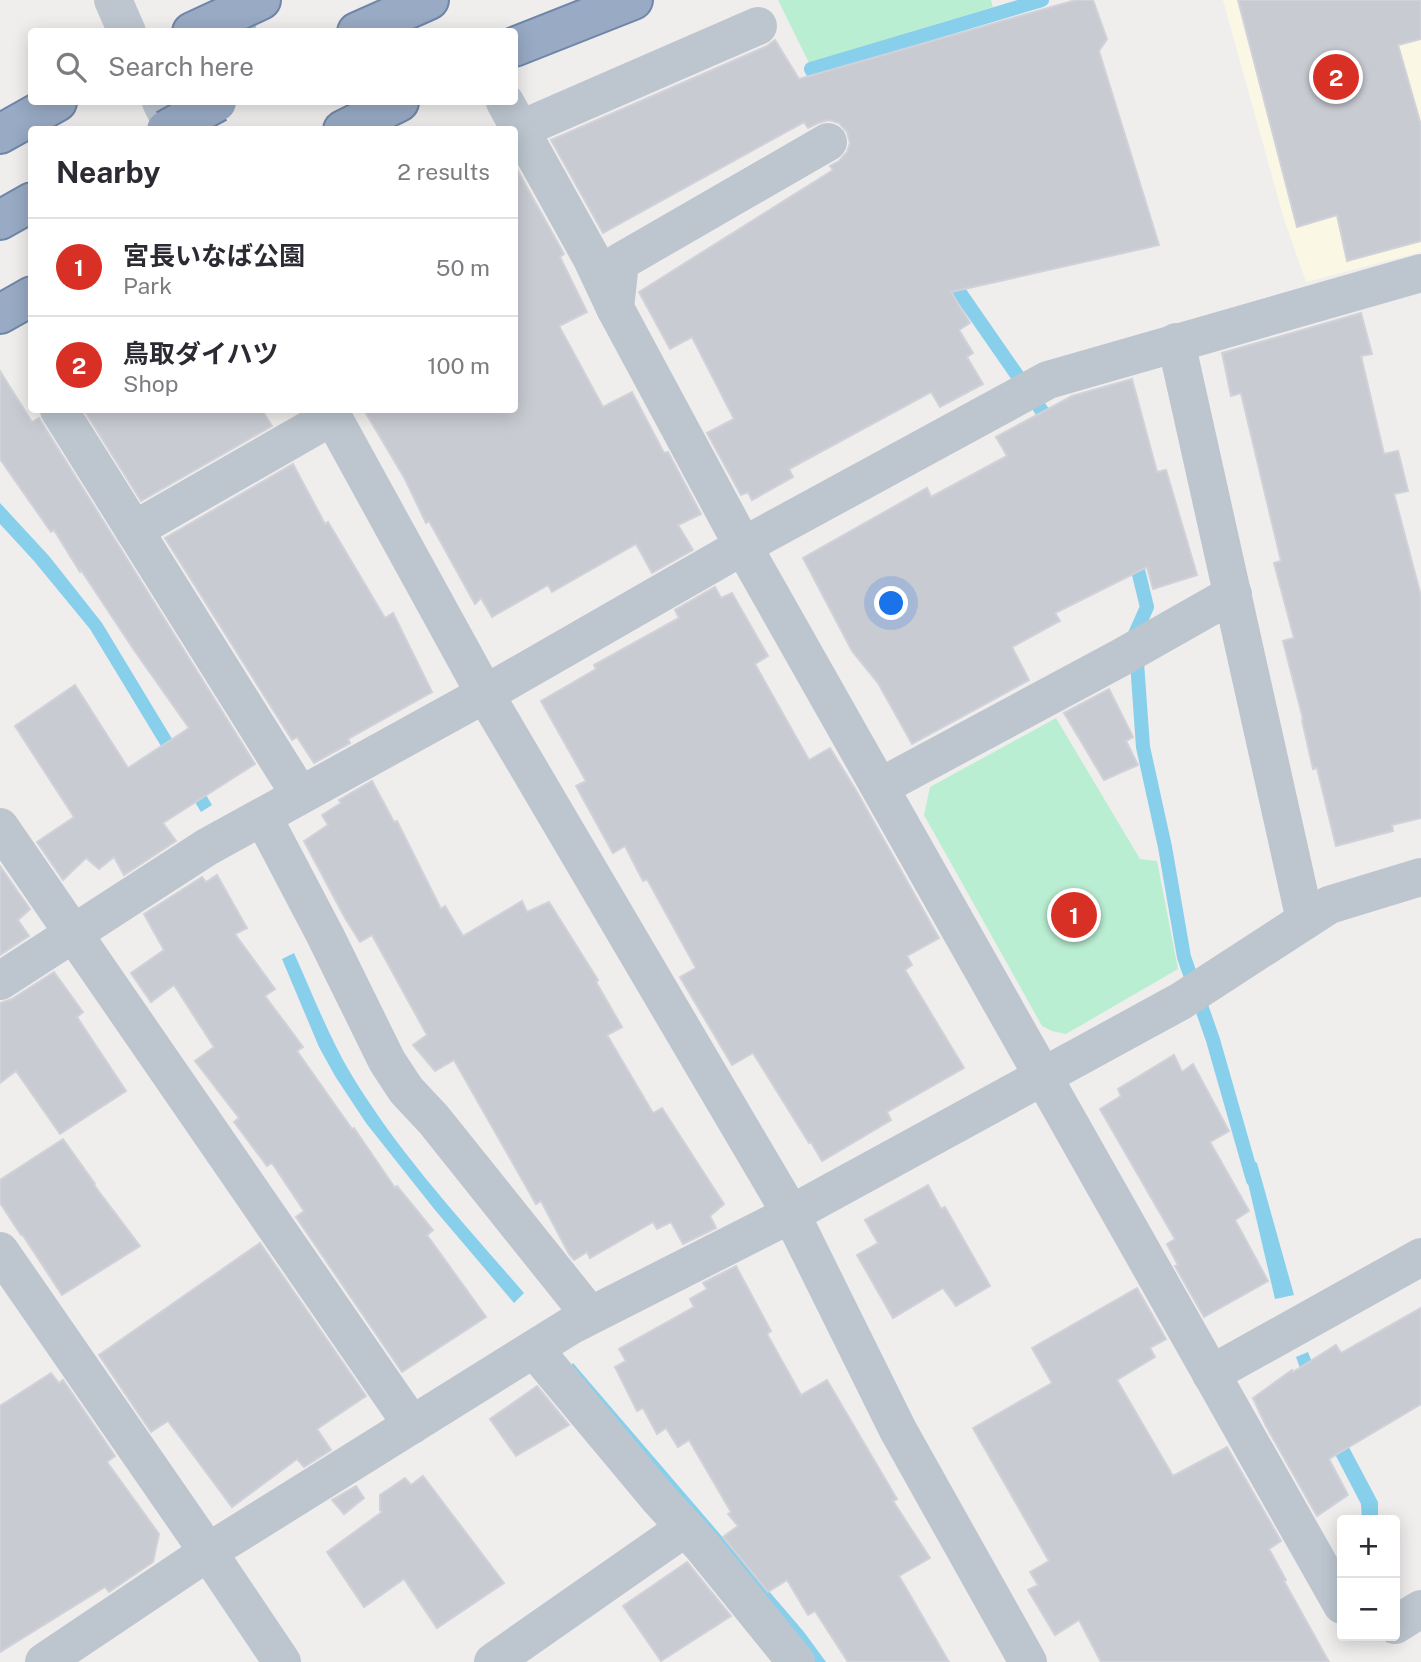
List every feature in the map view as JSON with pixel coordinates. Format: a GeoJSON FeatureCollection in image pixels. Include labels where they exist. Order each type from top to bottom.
{"type":"FeatureCollection","features":[{"type":"Feature","properties":{"kind":"highway"},"geometry":{"type":"LineString","coordinates":[[201,28],[261,0]]}},
{"type":"Feature","properties":{"kind":"highway"},"geometry":{"type":"LineString","coordinates":[[367,28],[429,0]]}},
{"type":"Feature","properties":{"kind":"highway"},"geometry":{"type":"LineString","coordinates":[[518,45],[634,0]]}},
{"type":"Feature","properties":{"kind":"highway"},"geometry":{"type":"LineString","coordinates":[[0,134],[52,105]]}},
{"type":"Feature","properties":{"kind":"highway"},"geometry":{"type":"LineString","coordinates":[[173,126],[212,105]]}},
{"type":"Feature","properties":{"kind":"highway"},"geometry":{"type":"LineString","coordinates":[[351,126],[392,105]]}},
{"type":"Feature","properties":{"kind":"highway"},"geometry":{"type":"LineString","coordinates":[[0,220],[28,204]]}},
{"type":"Feature","properties":{"kind":"highway"},"geometry":{"type":"LineString","coordinates":[[0,314],[28,298]]}},
{"type":"Feature","properties":{"kind":"street"},"geometry":{"type":"LineString","coordinates":[[113,0],[125,28]]}},
{"type":"Feature","properties":{"kind":"street"},"geometry":{"type":"LineString","coordinates":[[514,121],[758,26]]}},
{"type":"Feature","properties":{"kind":"street"},"geometry":{"type":"LineString","coordinates":[[162,105],[173,126]]}},
{"type":"Feature","properties":{"kind":"street"},"geometry":{"type":"LineString","coordinates":[[518,128],[591,257],[615,308],[743,546],[1337,1596]]}},
{"type":"Feature","properties":{"kind":"street"},"geometry":{"type":"LineString","coordinates":[[615,308],[620,262],[828,142]]}},
{"type":"Feature","properties":{"kind":"street"},"geometry":{"type":"LineString","coordinates":[[0,981],[207,847],[485,694],[743,546],[1048,380],[1176,342],[1419,282]]}},
{"type":"Feature","properties":{"kind":"street"},"geometry":{"type":"LineString","coordinates":[[1176,342],[1305,920]]}},
{"type":"Feature","properties":{"kind":"street"},"geometry":{"type":"LineString","coordinates":[[61,413],[300,795]]}},
{"type":"Feature","properties":{"kind":"street"},"geometry":{"type":"LineString","coordinates":[[134,530],[331,413],[485,694],[791,1214],[898,1430],[1028,1662]]}},
{"type":"Feature","properties":{"kind":"street"},"geometry":{"type":"LineString","coordinates":[[880,788],[1233,594]]}},
{"type":"Feature","properties":{"kind":"street"},"geometry":{"type":"LineString","coordinates":[[263,817],[393,1071],[590,1315]]}},
{"type":"Feature","properties":{"kind":"street"},"geometry":{"type":"LineString","coordinates":[[0,827],[412,1424]]}},
{"type":"Feature","properties":{"kind":"street"},"geometry":{"type":"LineString","coordinates":[[44,1662],[208,1552],[590,1315],[791,1214],[1181,1001],[1329,905],[1421,877]]}},
{"type":"Feature","properties":{"kind":"street"},"geometry":{"type":"LineString","coordinates":[[0,1251],[282,1662]]}},
{"type":"Feature","properties":{"kind":"street"},"geometry":{"type":"LineString","coordinates":[[1212,1374],[1421,1257]]}},
{"type":"Feature","properties":{"kind":"street"},"geometry":{"type":"LineString","coordinates":[[534,1349],[796,1662]]}},
{"type":"Feature","properties":{"kind":"street"},"geometry":{"type":"LineString","coordinates":[[493,1662],[685,1528]]}},
{"type":"Feature","properties":{"kind":"street"},"geometry":{"type":"LineString","coordinates":[[1400,1622],[1421,1608]]}},
{"type":"Feature","properties":{"kind":"shaded area"},"geometry":{"type":"Polygon","coordinates":[[[1223,0],[1421,0],[1421,252],[1306,282],[1284,219],[1223,0]]]}},
{"type":"Feature","properties":{"kind":"green space"},"geometry":{"type":"Polygon","coordinates":[[[778,0],[991,0],[993,7],[809,63],[778,0]]]}},
{"type":"Feature","properties":{"kind":"green space"},"geometry":{"type":"Polygon","coordinates":[[[1056,718],[1140,859],[1157,861],[1178,969],[1066,1034],[1042,1026],[924,815],[930,787],[1056,718]]]}},
{"type":"Feature","properties":{"kind":"water"},"geometry":{"type":"Polygon","coordinates":[[[0,503],[49,556],[102,623],[212,805],[201,812],[90,629],[0,524],[0,503]]]}},
{"type":"Feature","properties":{"kind":"water"},"geometry":{"type":"Polygon","coordinates":[[[294,953],[351,1074],[411,1160],[524,1293],[514,1303],[366,1123],[335,1076],[319,1047],[282,959],[294,953]]]}},
{"type":"Feature","properties":{"kind":"water"},"geometry":{"type":"Polygon","coordinates":[[[1251,1159],[1257,1163],[1294,1295],[1275,1299],[1244,1166],[1251,1159]]]}},
{"type":"Feature","properties":{"kind":"water"},"geometry":{"type":"Polygon","coordinates":[[[1308,1352],[1335,1421],[1378,1502],[1378,1515],[1362,1515],[1361,1504],[1322,1429],[1296,1357],[1308,1352]]]}},
{"type":"Feature","properties":{"kind":"water"},"geometry":{"type":"Polygon","coordinates":[[[573,1363],[804,1632],[826,1662],[808,1662],[567,1373],[573,1363]]]}},
{"type":"Feature","properties":{"kind":"building"},"geometry":{"type":"Polygon","coordinates":[[[1076,0],[1093,0],[1107,39],[1099,51],[1159,245],[951,292],[970,323],[959,330],[973,353],[967,357],[983,384],[940,407],[931,392],[789,469],[793,477],[752,500],[748,492],[741,495],[707,433],[734,419],[692,337],[670,349],[639,292],[833,170],[830,166],[847,152],[850,143],[847,132],[839,123],[829,120],[808,128],[804,122],[603,233],[551,140],[767,46],[775,40],[799,79],[1076,0]]]}},
{"type":"Feature","properties":{"kind":"building"},"geometry":{"type":"Polygon","coordinates":[[[1238,0],[1421,0],[1421,39],[1398,45],[1421,125],[1421,241],[1347,261],[1337,215],[1297,227],[1238,0]]]}},
{"type":"Feature","properties":{"kind":"building"},"geometry":{"type":"Polygon","coordinates":[[[518,171],[564,254],[560,257],[587,312],[559,326],[603,407],[632,392],[664,453],[668,452],[701,514],[678,525],[693,550],[652,573],[636,544],[552,592],[548,585],[492,617],[481,598],[475,604],[429,521],[426,523],[405,479],[366,413],[518,413],[518,171]]]}},
{"type":"Feature","properties":{"kind":"building"},"geometry":{"type":"Polygon","coordinates":[[[1361,313],[1372,354],[1361,356],[1384,454],[1398,451],[1408,491],[1394,494],[1421,596],[1421,818],[1392,825],[1393,831],[1336,846],[1317,768],[1313,769],[1283,641],[1294,638],[1274,563],[1281,561],[1241,393],[1231,396],[1222,353],[1361,313]]]}},
{"type":"Feature","properties":{"kind":"building"},"geometry":{"type":"Polygon","coordinates":[[[0,371],[32,422],[39,418],[255,764],[163,823],[176,841],[124,875],[114,857],[99,869],[86,858],[63,880],[37,842],[74,817],[15,726],[75,685],[128,768],[189,728],[81,570],[80,572],[54,530],[51,532],[0,459],[0,371]]]}},
{"type":"Feature","properties":{"kind":"building"},"geometry":{"type":"Polygon","coordinates":[[[1132,379],[1157,472],[1166,470],[1197,575],[1153,589],[1147,567],[1055,613],[1060,621],[1012,647],[1029,680],[912,744],[878,683],[852,651],[803,558],[927,488],[931,497],[1007,456],[996,437],[1072,396],[1132,379]]]}},
{"type":"Feature","properties":{"kind":"building"},"geometry":{"type":"Polygon","coordinates":[[[86,413],[264,413],[272,426],[141,501],[86,413]]]}},
{"type":"Feature","properties":{"kind":"building"},"geometry":{"type":"Polygon","coordinates":[[[293,464],[325,524],[328,522],[385,618],[393,613],[432,692],[348,739],[350,743],[314,763],[297,737],[292,740],[165,538],[293,464]]]}},
{"type":"Feature","properties":{"kind":"building"},"geometry":{"type":"Polygon","coordinates":[[[715,587],[721,598],[732,593],[768,656],[755,664],[809,760],[830,748],[939,938],[907,956],[912,965],[905,970],[964,1068],[887,1112],[891,1120],[822,1161],[753,1053],[732,1065],[680,977],[696,968],[647,879],[643,881],[625,846],[613,853],[576,786],[586,781],[541,701],[596,669],[594,665],[679,618],[675,610],[715,587]]]}},
{"type":"Feature","properties":{"kind":"building"},"geometry":{"type":"Polygon","coordinates":[[[1109,689],[1133,737],[1126,741],[1138,765],[1104,780],[1064,713],[1109,689]]]}},
{"type":"Feature","properties":{"kind":"building"},"geometry":{"type":"Polygon","coordinates":[[[372,781],[394,822],[397,821],[441,909],[445,906],[463,936],[522,901],[527,912],[549,902],[598,980],[596,982],[622,1027],[607,1035],[653,1113],[662,1108],[724,1204],[710,1216],[716,1228],[683,1244],[671,1222],[657,1229],[653,1222],[590,1258],[587,1252],[574,1260],[569,1254],[541,1201],[536,1204],[454,1060],[435,1071],[413,1045],[427,1035],[372,935],[360,942],[304,841],[328,825],[322,815],[341,803],[339,800],[372,781]]]}},
{"type":"Feature","properties":{"kind":"building"},"geometry":{"type":"Polygon","coordinates":[[[0,866],[30,909],[18,920],[29,936],[0,955],[0,866]]]}},
{"type":"Feature","properties":{"kind":"building"},"geometry":{"type":"Polygon","coordinates":[[[217,875],[247,928],[235,934],[275,989],[265,996],[303,1047],[297,1051],[395,1188],[397,1186],[433,1230],[427,1235],[486,1317],[402,1372],[296,1217],[304,1211],[272,1163],[267,1166],[234,1122],[239,1118],[195,1061],[214,1047],[174,985],[151,1002],[131,973],[164,950],[144,914],[202,877],[206,882],[217,875]]]}},
{"type":"Feature","properties":{"kind":"building"},"geometry":{"type":"Polygon","coordinates":[[[54,972],[83,1012],[77,1017],[126,1091],[60,1134],[16,1071],[0,1083],[0,1003],[12,999],[54,972]]]}},
{"type":"Feature","properties":{"kind":"building"},"geometry":{"type":"Polygon","coordinates":[[[1174,1055],[1182,1072],[1193,1064],[1229,1131],[1210,1142],[1249,1211],[1235,1220],[1268,1281],[1204,1317],[1175,1266],[1178,1265],[1167,1244],[1175,1239],[1100,1109],[1121,1096],[1118,1089],[1174,1055]]]}},
{"type":"Feature","properties":{"kind":"building"},"geometry":{"type":"Polygon","coordinates":[[[63,1139],[140,1246],[62,1295],[0,1203],[0,1180],[63,1139]]]}},
{"type":"Feature","properties":{"kind":"building"},"geometry":{"type":"Polygon","coordinates":[[[928,1185],[941,1209],[945,1207],[990,1286],[956,1306],[943,1288],[893,1318],[857,1255],[878,1243],[865,1220],[928,1185]]]}},
{"type":"Feature","properties":{"kind":"building"},"geometry":{"type":"Polygon","coordinates":[[[260,1243],[366,1396],[317,1429],[331,1450],[304,1467],[297,1459],[232,1507],[168,1421],[151,1432],[99,1355],[260,1243]]]}},
{"type":"Feature","properties":{"kind":"building"},"geometry":{"type":"Polygon","coordinates":[[[736,1266],[771,1331],[767,1334],[801,1395],[827,1380],[897,1499],[893,1501],[930,1558],[899,1576],[949,1662],[848,1662],[815,1611],[808,1615],[787,1580],[768,1592],[723,1537],[738,1526],[728,1514],[731,1512],[689,1440],[678,1447],[666,1428],[657,1434],[643,1408],[637,1411],[615,1367],[626,1361],[619,1349],[694,1307],[690,1299],[707,1289],[703,1283],[736,1266]]]}},
{"type":"Feature","properties":{"kind":"building"},"geometry":{"type":"Polygon","coordinates":[[[1137,1288],[1166,1339],[1150,1348],[1155,1357],[1117,1380],[1173,1476],[1227,1447],[1281,1541],[1269,1549],[1329,1662],[1101,1662],[1079,1620],[1055,1635],[1028,1590],[1038,1585],[1030,1572],[1049,1561],[973,1428],[1052,1383],[1032,1348],[1137,1288]]]}},
{"type":"Feature","properties":{"kind":"building"},"geometry":{"type":"Polygon","coordinates":[[[1421,1308],[1421,1404],[1329,1459],[1348,1495],[1317,1516],[1253,1398],[1292,1370],[1293,1372],[1336,1345],[1341,1353],[1421,1308]]]}},
{"type":"Feature","properties":{"kind":"building"},"geometry":{"type":"Polygon","coordinates":[[[51,1373],[59,1383],[63,1380],[115,1456],[107,1462],[159,1534],[153,1562],[109,1592],[105,1587],[0,1652],[0,1406],[51,1373]]]}},
{"type":"Feature","properties":{"kind":"building"},"geometry":{"type":"Polygon","coordinates":[[[537,1386],[569,1425],[516,1456],[490,1419],[537,1386]]]}},
{"type":"Feature","properties":{"kind":"building"},"geometry":{"type":"Polygon","coordinates":[[[423,1476],[504,1583],[437,1628],[404,1579],[364,1607],[327,1552],[382,1512],[380,1495],[405,1478],[411,1485],[423,1476]]]}},
{"type":"Feature","properties":{"kind":"building"},"geometry":{"type":"Polygon","coordinates":[[[356,1486],[364,1498],[344,1514],[332,1500],[356,1486]]]}},
{"type":"Feature","properties":{"kind":"building"},"geometry":{"type":"Polygon","coordinates":[[[687,1562],[731,1616],[661,1661],[623,1606],[687,1562]]]}},
{"type":"Feature","properties":{"kind":"waterway"},"geometry":{"type":"LineString","coordinates":[[822,89],[811,69],[1042,0]]}},
{"type":"Feature","properties":{"kind":"waterway"},"geometry":{"type":"LineString","coordinates":[[949,277],[1053,427]]}},
{"type":"Feature","properties":{"kind":"waterway"},"geometry":{"type":"LineString","coordinates":[[1134,554],[1147,607],[1135,634],[1143,747],[1165,847],[1184,957],[1213,1040],[1253,1180]]}},
{"type":"Feature","properties":{"kind":"place","name":"鳥取ダイハツ"},"geometry":{"type":"Point","coordinates":[1336,77]}},
{"type":"Feature","properties":{"kind":"place","name":"宮長いなば公園"},"geometry":{"type":"Point","coordinates":[1074,915]}}]}
